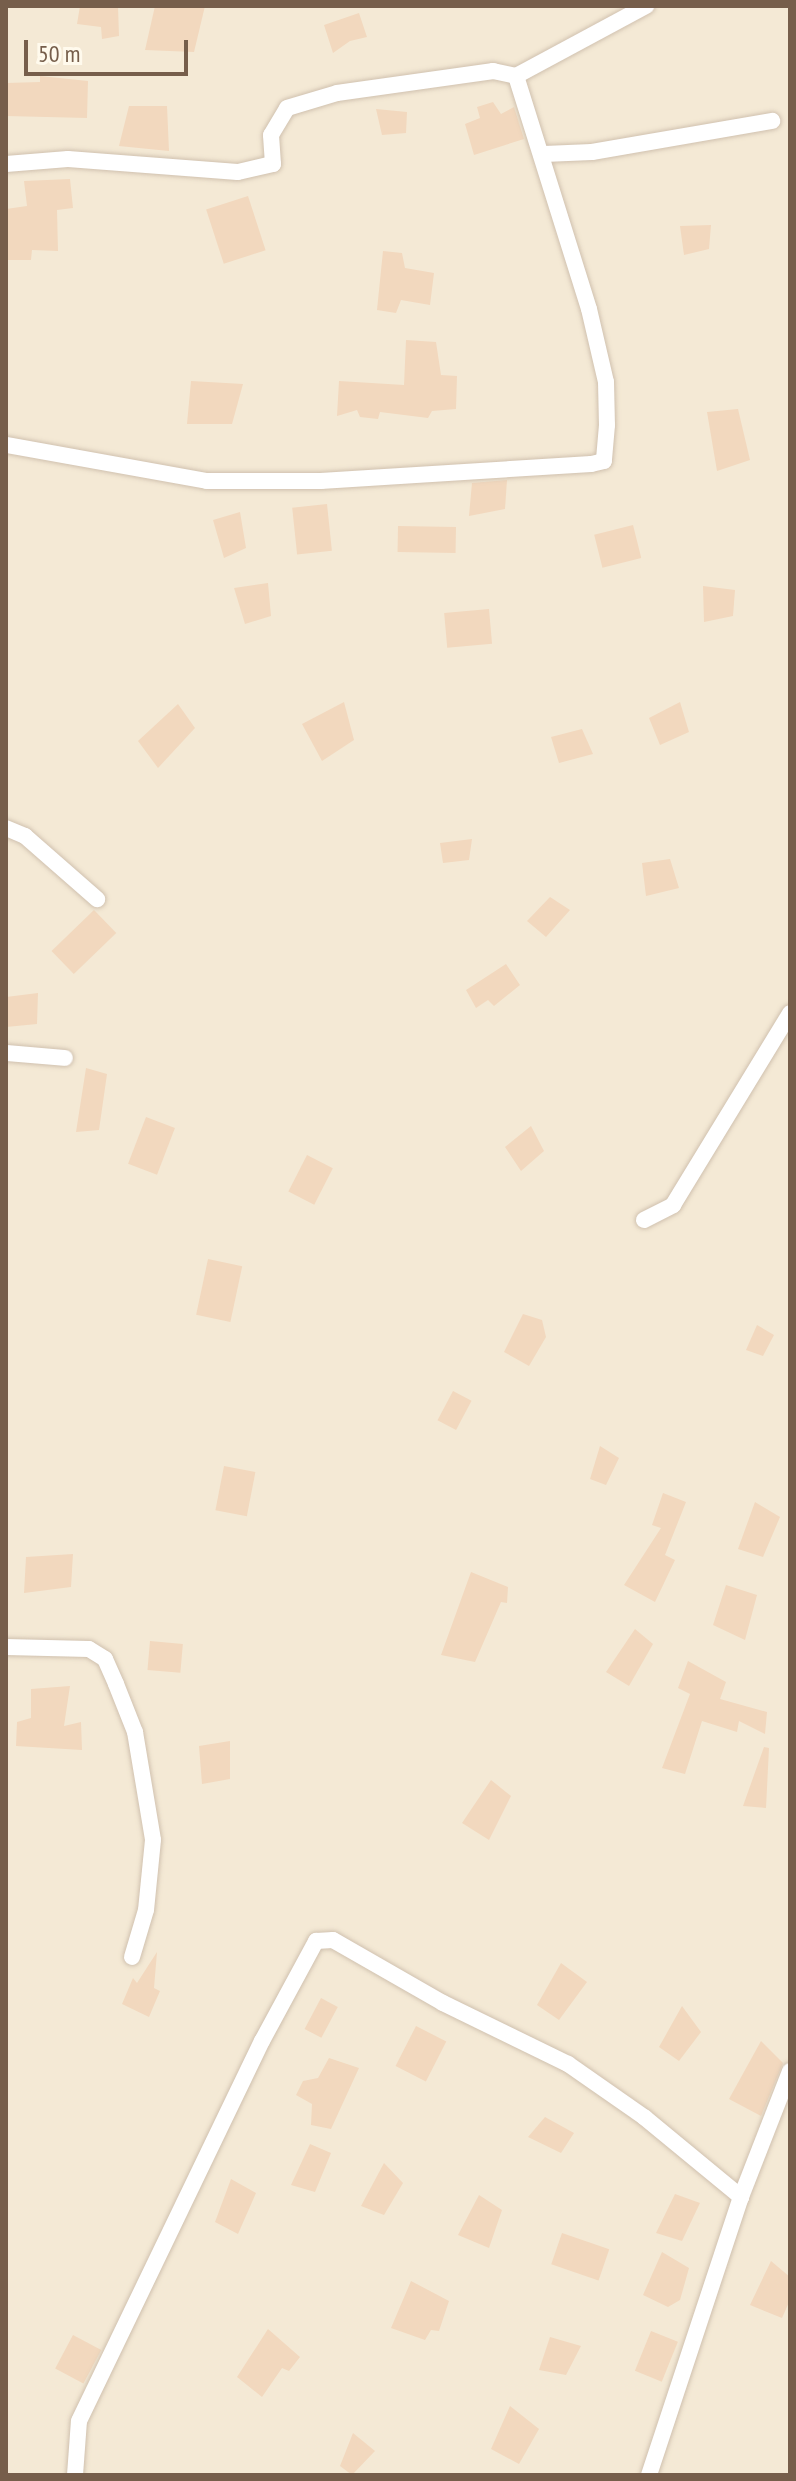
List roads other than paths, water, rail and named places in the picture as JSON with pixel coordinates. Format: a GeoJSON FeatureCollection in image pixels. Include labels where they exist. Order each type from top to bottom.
{"type":"FeatureCollection","features":[{"type":"Feature","properties":{"kind":"street"},"geometry":{"type":"LineString","coordinates":[[6,164],[68,159],[238,172],[273,164],[271,135],[287,108],[337,93],[493,71],[516,76],[646,6]]}},
{"type":"Feature","properties":{"kind":"street"},"geometry":{"type":"LineString","coordinates":[[6,445],[207,481],[321,481],[604,461],[603,370],[544,154],[516,76]]}},
{"type":"Feature","properties":{"kind":"street"},"geometry":{"type":"LineString","coordinates":[[544,154],[592,152],[772,121]]}},
{"type":"Feature","properties":{"kind":"street"},"geometry":{"type":"LineString","coordinates":[[6,828],[25,836],[97,899]]}},
{"type":"Feature","properties":{"kind":"street"},"geometry":{"type":"LineString","coordinates":[[644,1220],[673,1205],[790,1013]]}},
{"type":"Feature","properties":{"kind":"street"},"geometry":{"type":"LineString","coordinates":[[6,1053],[65,1058]]}},
{"type":"Feature","properties":{"kind":"street"},"geometry":{"type":"LineString","coordinates":[[6,1647],[89,1649],[105,1659],[116,1684],[135,1732],[153,1840],[146,1910],[132,1957]]}},
{"type":"Feature","properties":{"kind":"street"},"geometry":{"type":"LineString","coordinates":[[75,2475],[79,2421],[274,2016],[316,1941],[333,1940],[443,2003],[568,2064],[644,2117],[741,2197]]}},
{"type":"Feature","properties":{"kind":"street"},"geometry":{"type":"LineString","coordinates":[[649,2475],[741,2197],[790,2071]]}}]}
